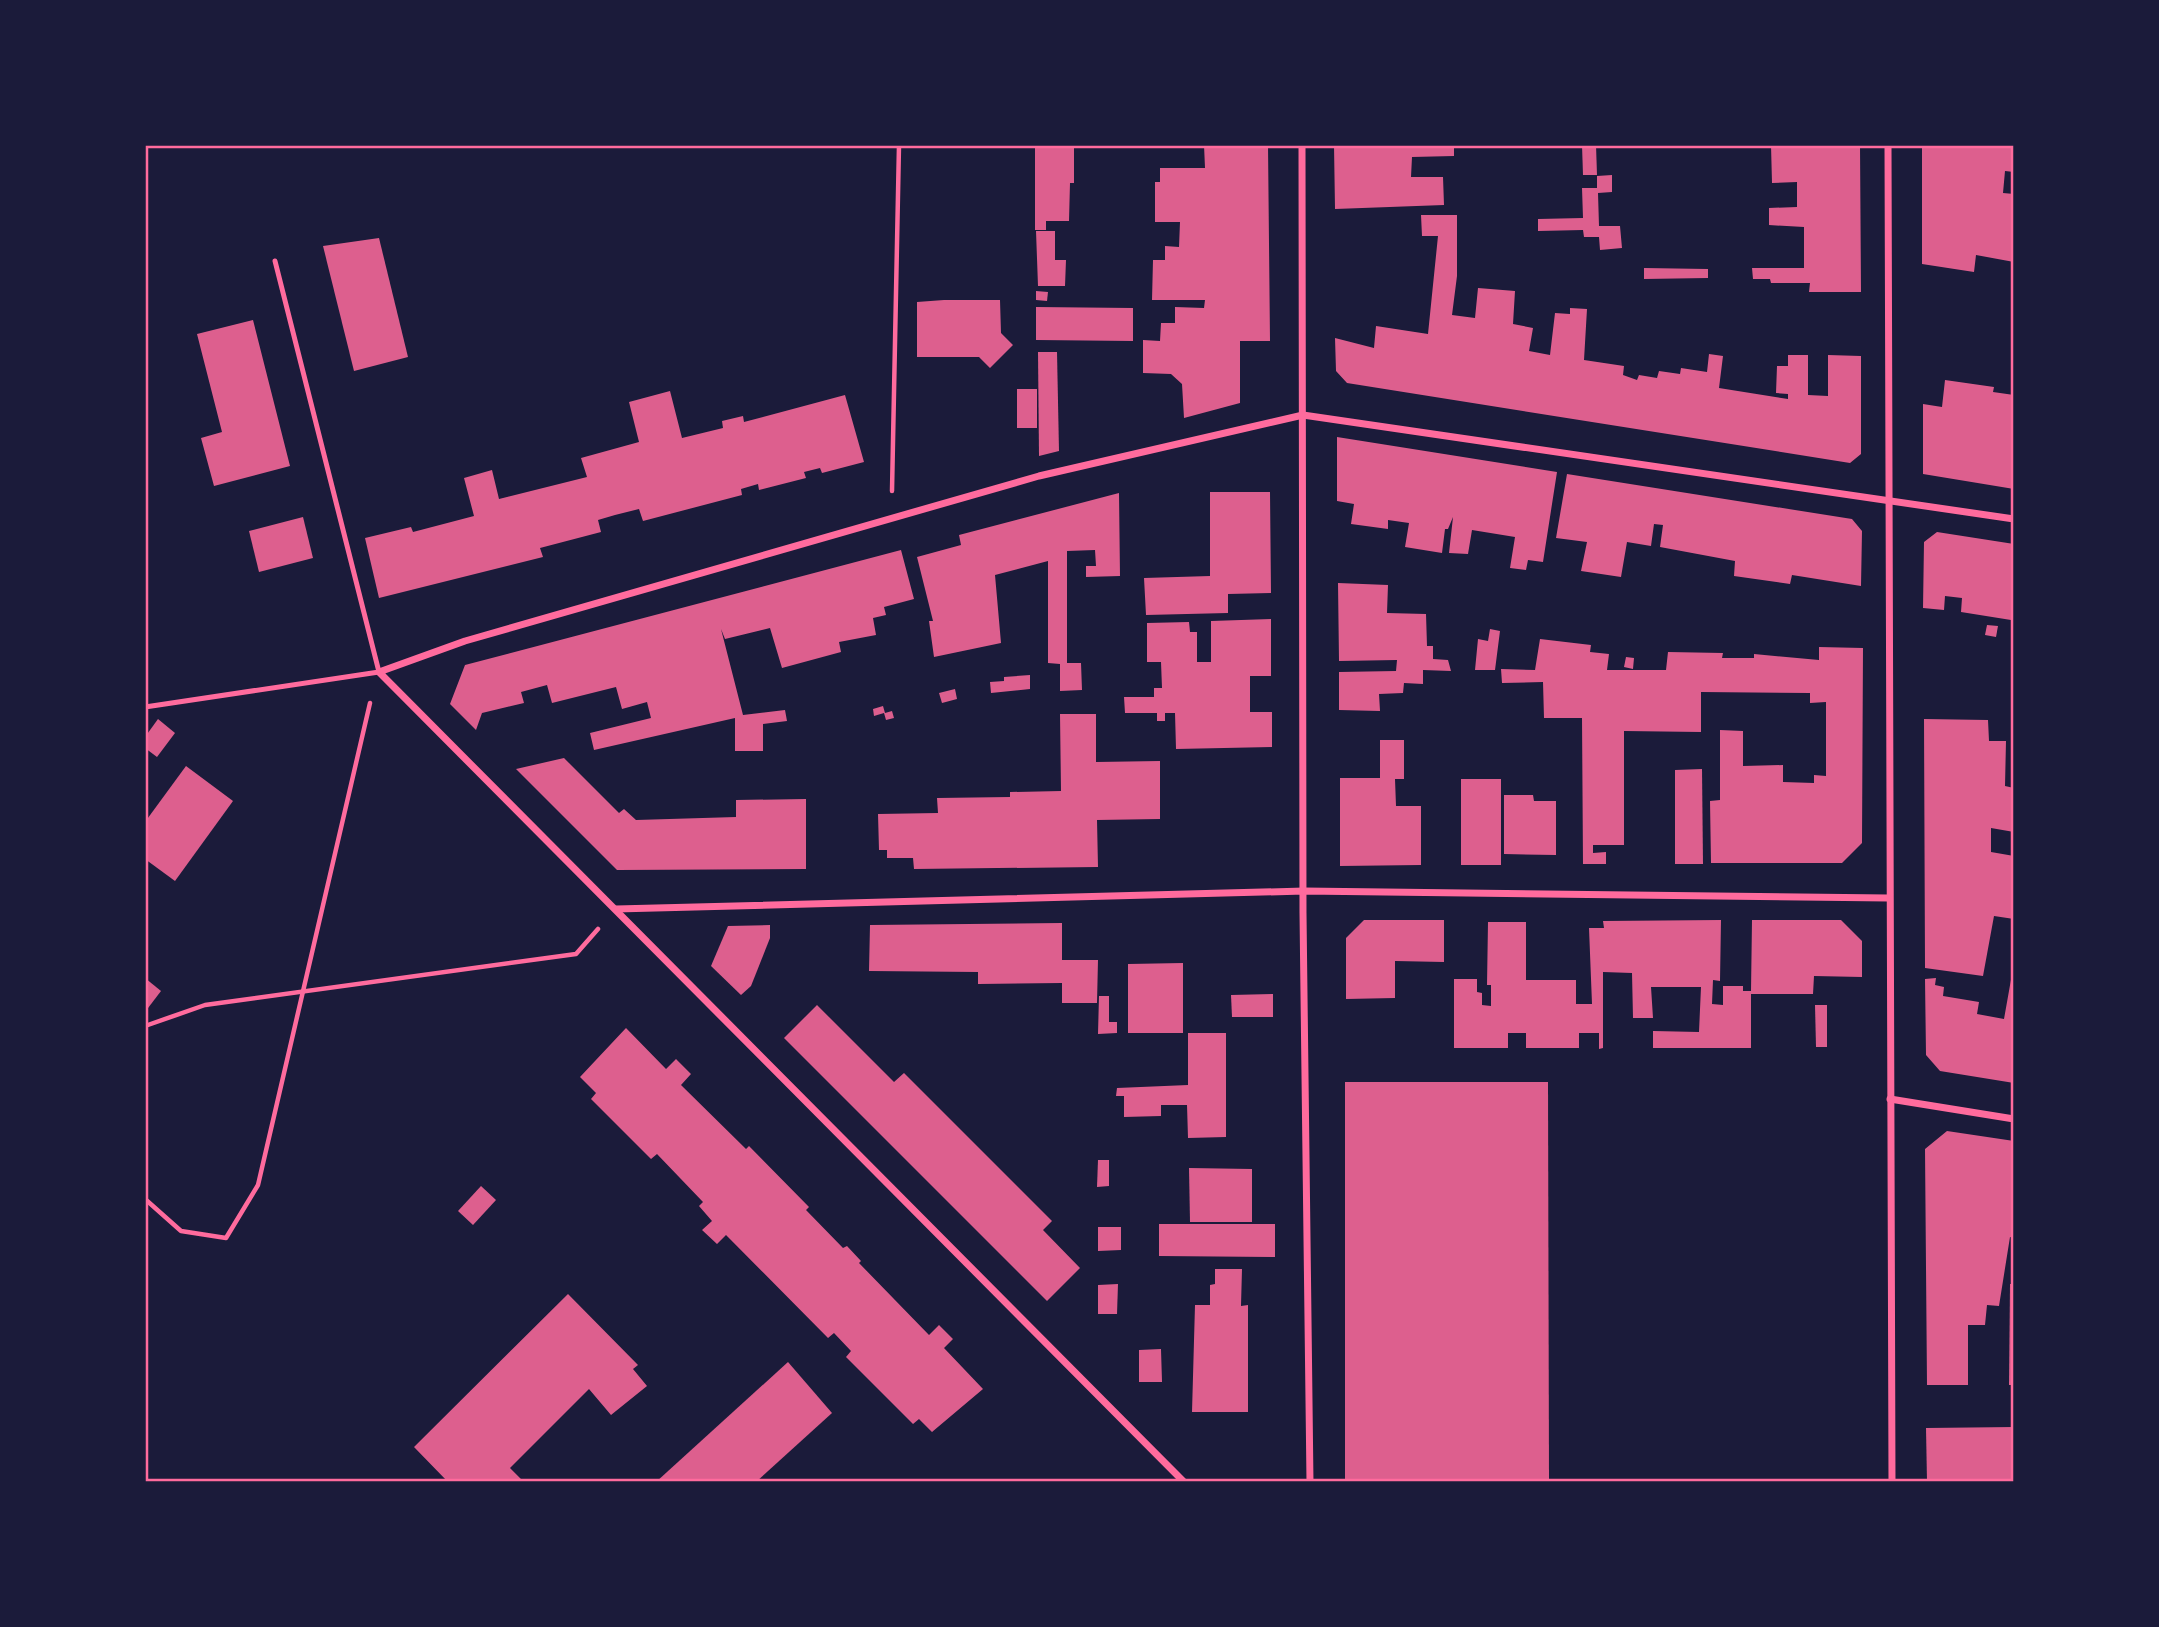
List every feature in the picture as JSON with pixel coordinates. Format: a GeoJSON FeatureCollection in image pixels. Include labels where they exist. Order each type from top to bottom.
{"type":"FeatureCollection","features":[{"type":"Feature","properties":{"kind":"street"},"geometry":{"type":"LineString","coordinates":[[1302,145],[1304,891],[1310,1482]]}},
{"type":"Feature","properties":{"kind":"street"},"geometry":{"type":"LineString","coordinates":[[1888,145],[1888,898],[1892,1482]]}},
{"type":"Feature","properties":{"kind":"street"},"geometry":{"type":"LineString","coordinates":[[1184,1482],[379,673],[465,641],[1039,476],[1303,415],[2014,519]]}},
{"type":"Feature","properties":{"kind":"street"},"geometry":{"type":"LineString","coordinates":[[616,909],[1304,891],[1888,898]]}},
{"type":"Feature","properties":{"kind":"street"},"geometry":{"type":"LineString","coordinates":[[1890,1099],[2014,1119]]}},
{"type":"Feature","properties":{"kind":"lane"},"geometry":{"type":"LineString","coordinates":[[145,708],[379,673],[275,261]]}},
{"type":"Feature","properties":{"kind":"path"},"geometry":{"type":"LineString","coordinates":[[892,520],[900,145]]}},
{"type":"Feature","properties":{"kind":"path"},"geometry":{"type":"LineString","coordinates":[[145,1199],[181,1231],[226,1238],[258,1185],[379,673]]}},
{"type":"Feature","properties":{"kind":"path"},"geometry":{"type":"LineString","coordinates":[[145,1026],[205,1005],[576,954],[616,909]]}},
{"type":"Feature","properties":{"kind":"building"},"geometry":{"type":"Polygon","coordinates":[[[1035,145],[1074,145],[1074,183],[1070,183],[1069,221],[1046,221],[1046,230],[1035,230],[1035,145]]]}},
{"type":"Feature","properties":{"kind":"building"},"geometry":{"type":"Polygon","coordinates":[[[1204,145],[1268,145],[1270,341],[1240,341],[1240,403],[1184,418],[1182,384],[1171,374],[1143,373],[1143,340],[1160,341],[1161,323],[1175,323],[1175,307],[1204,308],[1205,300],[1152,300],[1153,260],[1165,260],[1165,246],[1179,247],[1180,222],[1155,222],[1155,182],[1160,182],[1160,168],[1205,168],[1204,145]]]}},
{"type":"Feature","properties":{"kind":"building"},"geometry":{"type":"Polygon","coordinates":[[[1334,145],[1454,145],[1454,156],[1412,157],[1411,177],[1443,177],[1444,205],[1335,209],[1334,145]]]}},
{"type":"Feature","properties":{"kind":"building"},"geometry":{"type":"Polygon","coordinates":[[[1582,145],[1596,145],[1597,175],[1583,175],[1582,145]]]}},
{"type":"Feature","properties":{"kind":"building"},"geometry":{"type":"Polygon","coordinates":[[[1771,145],[1860,145],[1861,292],[1809,292],[1810,283],[1771,283],[1770,279],[1753,279],[1752,268],[1804,268],[1804,227],[1769,225],[1769,208],[1797,207],[1797,182],[1772,183],[1771,145]]]}},
{"type":"Feature","properties":{"kind":"building"},"geometry":{"type":"Polygon","coordinates":[[[1922,145],[2014,145],[2014,172],[2005,171],[2003,193],[2014,194],[2014,262],[1976,255],[1974,272],[1922,264],[1922,145]]]}},
{"type":"Feature","properties":{"kind":"building"},"geometry":{"type":"Polygon","coordinates":[[[1612,175],[1612,192],[1598,193],[1599,226],[1620,226],[1622,248],[1600,250],[1599,237],[1584,237],[1583,230],[1538,231],[1538,219],[1583,218],[1582,188],[1597,188],[1597,176],[1612,175]]]}},
{"type":"Feature","properties":{"kind":"building"},"geometry":{"type":"Polygon","coordinates":[[[1421,215],[1457,215],[1457,276],[1452,315],[1475,318],[1478,288],[1515,291],[1513,324],[1533,328],[1529,351],[1550,355],[1555,313],[1570,314],[1570,308],[1587,309],[1584,360],[1624,366],[1623,375],[1637,380],[1639,375],[1657,378],[1659,371],[1680,374],[1681,368],[1707,372],[1709,354],[1723,356],[1719,388],[1788,399],[1788,394],[1776,393],[1777,366],[1788,366],[1788,355],[1808,355],[1808,395],[1828,396],[1828,355],[1861,356],[1861,454],[1850,463],[1347,383],[1336,371],[1335,338],[1374,348],[1376,326],[1428,334],[1438,236],[1422,236],[1421,215]]]}},
{"type":"Feature","properties":{"kind":"building"},"geometry":{"type":"Polygon","coordinates":[[[1036,231],[1055,231],[1055,260],[1066,260],[1065,286],[1038,286],[1036,231]]]}},
{"type":"Feature","properties":{"kind":"building"},"geometry":{"type":"Polygon","coordinates":[[[379,238],[408,357],[354,371],[323,246],[379,238]]]}},
{"type":"Feature","properties":{"kind":"building"},"geometry":{"type":"Polygon","coordinates":[[[1644,268],[1708,269],[1708,278],[1644,279],[1644,268]]]}},
{"type":"Feature","properties":{"kind":"building"},"geometry":{"type":"Polygon","coordinates":[[[1036,291],[1048,292],[1047,301],[1036,300],[1036,291]]]}},
{"type":"Feature","properties":{"kind":"building"},"geometry":{"type":"Polygon","coordinates":[[[1000,300],[1001,333],[1013,345],[990,368],[979,357],[917,357],[917,302],[1000,300]]]}},
{"type":"Feature","properties":{"kind":"building"},"geometry":{"type":"Polygon","coordinates":[[[1036,307],[1133,308],[1133,341],[1036,340],[1036,307]]]}},
{"type":"Feature","properties":{"kind":"building"},"geometry":{"type":"Polygon","coordinates":[[[253,320],[290,466],[214,486],[201,438],[222,432],[197,334],[253,320]]]}},
{"type":"Feature","properties":{"kind":"building"},"geometry":{"type":"Polygon","coordinates":[[[1038,352],[1057,352],[1059,451],[1039,456],[1038,352]]]}},
{"type":"Feature","properties":{"kind":"building"},"geometry":{"type":"Polygon","coordinates":[[[1945,380],[1994,387],[1993,392],[2014,395],[2014,489],[1923,474],[1923,404],[1942,407],[1945,380]]]}},
{"type":"Feature","properties":{"kind":"building"},"geometry":{"type":"Polygon","coordinates":[[[1017,389],[1037,389],[1037,428],[1017,428],[1017,389]]]}},
{"type":"Feature","properties":{"kind":"building"},"geometry":{"type":"Polygon","coordinates":[[[670,391],[682,438],[723,428],[722,421],[743,416],[744,422],[845,395],[864,462],[822,473],[820,468],[804,472],[806,478],[759,490],[758,484],[741,489],[742,495],[643,521],[639,509],[615,515],[598,520],[601,532],[540,548],[543,557],[379,598],[365,538],[411,527],[413,532],[474,516],[464,478],[492,470],[499,499],[587,477],[581,458],[639,442],[629,402],[670,391]]]}},
{"type":"Feature","properties":{"kind":"building"},"geometry":{"type":"Polygon","coordinates":[[[1337,437],[1557,472],[1543,562],[1528,560],[1526,570],[1510,568],[1515,537],[1472,530],[1468,554],[1449,553],[1453,517],[1448,529],[1445,529],[1442,553],[1405,547],[1409,523],[1388,520],[1388,529],[1351,524],[1354,504],[1337,501],[1337,437]]]}},
{"type":"Feature","properties":{"kind":"building"},"geometry":{"type":"Polygon","coordinates":[[[1567,474],[1852,519],[1862,531],[1861,586],[1792,575],[1790,584],[1734,576],[1735,561],[1660,547],[1663,525],[1654,524],[1651,546],[1627,542],[1621,577],[1581,571],[1587,542],[1556,538],[1567,474]]]}},
{"type":"Feature","properties":{"kind":"building"},"geometry":{"type":"Polygon","coordinates":[[[1210,492],[1270,492],[1271,593],[1228,594],[1228,613],[1146,615],[1144,578],[1210,576],[1210,492]]]}},
{"type":"Feature","properties":{"kind":"building"},"geometry":{"type":"Polygon","coordinates":[[[1119,493],[1120,576],[1086,577],[1086,566],[1096,566],[1095,550],[1067,551],[1067,663],[1081,663],[1082,690],[1060,691],[1060,664],[1048,663],[1048,561],[995,575],[1001,643],[934,657],[929,621],[933,621],[917,557],[961,545],[959,535],[1119,493]]]}},
{"type":"Feature","properties":{"kind":"building"},"geometry":{"type":"Polygon","coordinates":[[[303,517],[313,558],[259,572],[249,531],[303,517]]]}},
{"type":"Feature","properties":{"kind":"building"},"geometry":{"type":"Polygon","coordinates":[[[1937,532],[2014,544],[2011,620],[1961,612],[1962,598],[1945,596],[1944,610],[1923,608],[1924,542],[1937,532]]]}},
{"type":"Feature","properties":{"kind":"building"},"geometry":{"type":"Polygon","coordinates":[[[901,550],[914,599],[884,607],[886,615],[873,618],[876,635],[839,642],[841,652],[782,668],[770,628],[725,639],[721,629],[743,715],[785,710],[787,721],[763,724],[763,751],[735,751],[735,718],[594,750],[590,733],[651,718],[647,702],[622,709],[616,687],[552,703],[547,685],[521,692],[524,703],[482,713],[476,730],[450,704],[465,665],[901,550]]]}},
{"type":"Feature","properties":{"kind":"building"},"geometry":{"type":"Polygon","coordinates":[[[1338,583],[1388,585],[1387,613],[1426,614],[1427,646],[1433,646],[1433,659],[1448,660],[1451,671],[1423,670],[1423,684],[1404,683],[1403,693],[1379,694],[1380,711],[1339,710],[1339,672],[1396,671],[1397,660],[1339,661],[1338,583]]]}},
{"type":"Feature","properties":{"kind":"building"},"geometry":{"type":"Polygon","coordinates":[[[1271,619],[1271,676],[1250,676],[1250,712],[1272,712],[1272,747],[1176,749],[1175,713],[1165,713],[1165,721],[1157,721],[1157,713],[1125,713],[1124,697],[1154,697],[1154,688],[1162,688],[1161,662],[1147,662],[1147,623],[1189,622],[1190,632],[1197,632],[1197,662],[1211,662],[1211,621],[1271,619]]]}},
{"type":"Feature","properties":{"kind":"building"},"geometry":{"type":"Polygon","coordinates":[[[1987,625],[1998,626],[1996,637],[1985,635],[1987,625]]]}},
{"type":"Feature","properties":{"kind":"building"},"geometry":{"type":"Polygon","coordinates":[[[1490,629],[1500,631],[1495,670],[1475,670],[1478,639],[1488,641],[1490,629]]]}},
{"type":"Feature","properties":{"kind":"building"},"geometry":{"type":"Polygon","coordinates":[[[1540,639],[1591,645],[1590,652],[1609,654],[1607,670],[1666,670],[1668,652],[1723,653],[1722,658],[1754,658],[1754,654],[1819,660],[1819,647],[1863,648],[1862,843],[1842,863],[1711,863],[1710,801],[1720,800],[1720,730],[1743,731],[1743,766],[1783,765],[1783,782],[1814,783],[1814,775],[1826,776],[1826,702],[1810,703],[1810,693],[1701,692],[1701,732],[1624,731],[1624,845],[1593,845],[1593,853],[1606,852],[1606,864],[1583,864],[1582,718],[1544,718],[1543,682],[1502,683],[1501,669],[1535,670],[1540,639]]]}},
{"type":"Feature","properties":{"kind":"building"},"geometry":{"type":"Polygon","coordinates":[[[1626,657],[1634,658],[1633,669],[1624,667],[1626,657]]]}},
{"type":"Feature","properties":{"kind":"building"},"geometry":{"type":"Polygon","coordinates":[[[1030,675],[1030,689],[991,693],[990,682],[1004,681],[1004,677],[1030,675]]]}},
{"type":"Feature","properties":{"kind":"building"},"geometry":{"type":"Polygon","coordinates":[[[955,689],[957,699],[942,703],[939,693],[955,689]]]}},
{"type":"Feature","properties":{"kind":"building"},"geometry":{"type":"Polygon","coordinates":[[[883,706],[885,713],[892,711],[894,718],[886,720],[884,713],[874,716],[873,709],[883,706]]]}},
{"type":"Feature","properties":{"kind":"building"},"geometry":{"type":"Polygon","coordinates":[[[1060,714],[1096,714],[1096,762],[1160,761],[1160,819],[1097,820],[1098,867],[914,869],[913,858],[887,858],[887,850],[879,850],[878,814],[938,813],[937,798],[1010,797],[1010,792],[1061,791],[1060,714]]]}},
{"type":"Feature","properties":{"kind":"building"},"geometry":{"type":"Polygon","coordinates":[[[158,719],[175,733],[157,757],[145,748],[145,737],[158,719]]]}},
{"type":"Feature","properties":{"kind":"building"},"geometry":{"type":"Polygon","coordinates":[[[1924,719],[1988,720],[1989,741],[2006,741],[2005,786],[2014,788],[2014,832],[1991,828],[1991,852],[2014,856],[2014,919],[1994,916],[1983,976],[1925,968],[1924,719]]]}},
{"type":"Feature","properties":{"kind":"building"},"geometry":{"type":"Polygon","coordinates":[[[1380,740],[1404,740],[1404,779],[1395,779],[1396,806],[1421,806],[1421,865],[1340,866],[1340,778],[1380,778],[1380,740]]]}},
{"type":"Feature","properties":{"kind":"building"},"geometry":{"type":"Polygon","coordinates":[[[564,758],[619,813],[624,809],[636,820],[736,817],[736,800],[806,799],[806,869],[617,870],[516,769],[564,758]]]}},
{"type":"Feature","properties":{"kind":"building"},"geometry":{"type":"Polygon","coordinates":[[[186,766],[233,801],[175,881],[145,859],[145,822],[186,766]]]}},
{"type":"Feature","properties":{"kind":"building"},"geometry":{"type":"Polygon","coordinates":[[[1702,769],[1703,864],[1675,864],[1675,770],[1702,769]]]}},
{"type":"Feature","properties":{"kind":"building"},"geometry":{"type":"Polygon","coordinates":[[[1461,779],[1501,779],[1501,865],[1461,865],[1461,779]]]}},
{"type":"Feature","properties":{"kind":"building"},"geometry":{"type":"Polygon","coordinates":[[[1504,795],[1533,795],[1534,801],[1556,801],[1556,855],[1504,854],[1504,795]]]}},
{"type":"Feature","properties":{"kind":"building"},"geometry":{"type":"Polygon","coordinates":[[[1364,920],[1444,920],[1444,962],[1395,961],[1395,998],[1346,999],[1346,938],[1364,920]]]}},
{"type":"Feature","properties":{"kind":"building"},"geometry":{"type":"Polygon","coordinates":[[[1721,920],[1720,981],[1713,980],[1712,1004],[1723,1005],[1723,986],[1743,986],[1743,991],[1751,991],[1752,920],[1841,920],[1862,941],[1862,977],[1814,976],[1813,994],[1751,994],[1751,1048],[1653,1048],[1653,1031],[1699,1032],[1701,987],[1651,987],[1653,1018],[1633,1018],[1632,973],[1603,972],[1603,1048],[1599,1049],[1599,1033],[1579,1033],[1579,1048],[1526,1048],[1526,1033],[1508,1033],[1508,1048],[1454,1048],[1454,979],[1477,979],[1477,992],[1482,993],[1482,1005],[1491,1006],[1491,985],[1487,985],[1488,922],[1526,922],[1526,980],[1576,980],[1576,1004],[1592,1004],[1589,928],[1604,928],[1603,921],[1721,920]]]}},
{"type":"Feature","properties":{"kind":"building"},"geometry":{"type":"Polygon","coordinates":[[[1062,923],[1062,960],[1098,960],[1097,1003],[1062,1003],[1062,983],[978,984],[978,972],[869,971],[870,925],[1062,923]]]}},
{"type":"Feature","properties":{"kind":"building"},"geometry":{"type":"Polygon","coordinates":[[[770,925],[770,938],[751,986],[741,995],[711,966],[728,926],[770,925]]]}},
{"type":"Feature","properties":{"kind":"building"},"geometry":{"type":"Polygon","coordinates":[[[1183,963],[1183,1033],[1128,1033],[1128,964],[1183,963]]]}},
{"type":"Feature","properties":{"kind":"building"},"geometry":{"type":"Polygon","coordinates":[[[2012,974],[2014,1083],[1940,1071],[1926,1055],[1925,979],[1936,978],[1935,985],[1944,987],[1943,996],[1979,1002],[1977,1014],[2004,1019],[2012,974]]]}},
{"type":"Feature","properties":{"kind":"building"},"geometry":{"type":"Polygon","coordinates":[[[145,978],[161,991],[145,1012],[145,978]]]}},
{"type":"Feature","properties":{"kind":"building"},"geometry":{"type":"Polygon","coordinates":[[[1273,994],[1273,1017],[1232,1017],[1231,995],[1273,994]]]}},
{"type":"Feature","properties":{"kind":"building"},"geometry":{"type":"Polygon","coordinates":[[[1099,996],[1109,996],[1109,1022],[1117,1022],[1117,1033],[1098,1034],[1099,996]]]}},
{"type":"Feature","properties":{"kind":"building"},"geometry":{"type":"Polygon","coordinates":[[[817,1005],[894,1082],[904,1073],[1052,1221],[1043,1230],[1080,1268],[1047,1301],[784,1038],[817,1005]]]}},
{"type":"Feature","properties":{"kind":"building"},"geometry":{"type":"Polygon","coordinates":[[[1815,1005],[1827,1005],[1827,1047],[1816,1047],[1815,1005]]]}},
{"type":"Feature","properties":{"kind":"building"},"geometry":{"type":"Polygon","coordinates":[[[626,1028],[666,1069],[676,1059],[691,1074],[681,1085],[746,1149],[749,1146],[809,1207],[806,1210],[843,1248],[847,1246],[861,1261],[859,1263],[929,1335],[939,1325],[953,1339],[944,1348],[983,1389],[932,1432],[919,1419],[913,1424],[846,1357],[851,1351],[834,1333],[828,1338],[726,1235],[717,1244],[702,1230],[712,1221],[699,1206],[703,1202],[657,1154],[651,1159],[591,1099],[596,1093],[580,1077],[626,1028]]]}},
{"type":"Feature","properties":{"kind":"building"},"geometry":{"type":"Polygon","coordinates":[[[1188,1033],[1226,1033],[1226,1137],[1188,1138],[1187,1105],[1161,1105],[1161,1116],[1124,1117],[1124,1096],[1116,1096],[1117,1088],[1188,1085],[1188,1033]]]}},
{"type":"Feature","properties":{"kind":"building"},"geometry":{"type":"Polygon","coordinates":[[[1345,1082],[1548,1082],[1549,1482],[1345,1482],[1345,1082]]]}},
{"type":"Feature","properties":{"kind":"building"},"geometry":{"type":"Polygon","coordinates":[[[1947,1131],[2014,1141],[2014,1238],[2010,1237],[1999,1306],[1987,1305],[1985,1325],[1968,1325],[1968,1385],[1927,1385],[1925,1149],[1947,1131]]]}},
{"type":"Feature","properties":{"kind":"building"},"geometry":{"type":"Polygon","coordinates":[[[1098,1160],[1109,1160],[1109,1186],[1097,1187],[1098,1160]]]}},
{"type":"Feature","properties":{"kind":"building"},"geometry":{"type":"Polygon","coordinates":[[[1189,1168],[1252,1169],[1252,1222],[1190,1222],[1189,1168]]]}},
{"type":"Feature","properties":{"kind":"building"},"geometry":{"type":"Polygon","coordinates":[[[481,1186],[496,1200],[473,1225],[458,1211],[481,1186]]]}},
{"type":"Feature","properties":{"kind":"building"},"geometry":{"type":"Polygon","coordinates":[[[1159,1224],[1275,1224],[1275,1257],[1159,1256],[1159,1224]]]}},
{"type":"Feature","properties":{"kind":"building"},"geometry":{"type":"Polygon","coordinates":[[[1098,1227],[1121,1227],[1121,1250],[1098,1251],[1098,1227]]]}},
{"type":"Feature","properties":{"kind":"building"},"geometry":{"type":"Polygon","coordinates":[[[1215,1269],[1242,1269],[1241,1306],[1248,1305],[1248,1412],[1192,1412],[1195,1305],[1210,1305],[1210,1285],[1215,1284],[1215,1269]]]}},
{"type":"Feature","properties":{"kind":"building"},"geometry":{"type":"Polygon","coordinates":[[[1118,1284],[1117,1314],[1098,1314],[1098,1285],[1118,1284]]]}},
{"type":"Feature","properties":{"kind":"building"},"geometry":{"type":"Polygon","coordinates":[[[2010,1284],[2014,1284],[2014,1385],[2009,1385],[2010,1284]]]}},
{"type":"Feature","properties":{"kind":"building"},"geometry":{"type":"Polygon","coordinates":[[[568,1294],[638,1365],[633,1369],[647,1386],[611,1415],[589,1389],[510,1468],[524,1482],[448,1482],[414,1447],[568,1294]]]}},
{"type":"Feature","properties":{"kind":"building"},"geometry":{"type":"Polygon","coordinates":[[[1161,1349],[1162,1382],[1139,1382],[1139,1350],[1161,1349]]]}},
{"type":"Feature","properties":{"kind":"building"},"geometry":{"type":"Polygon","coordinates":[[[788,1362],[832,1413],[756,1482],[656,1482],[788,1362]]]}},
{"type":"Feature","properties":{"kind":"building"},"geometry":{"type":"Polygon","coordinates":[[[2014,1427],[2014,1482],[1927,1482],[1926,1428],[2014,1427]]]}}]}
